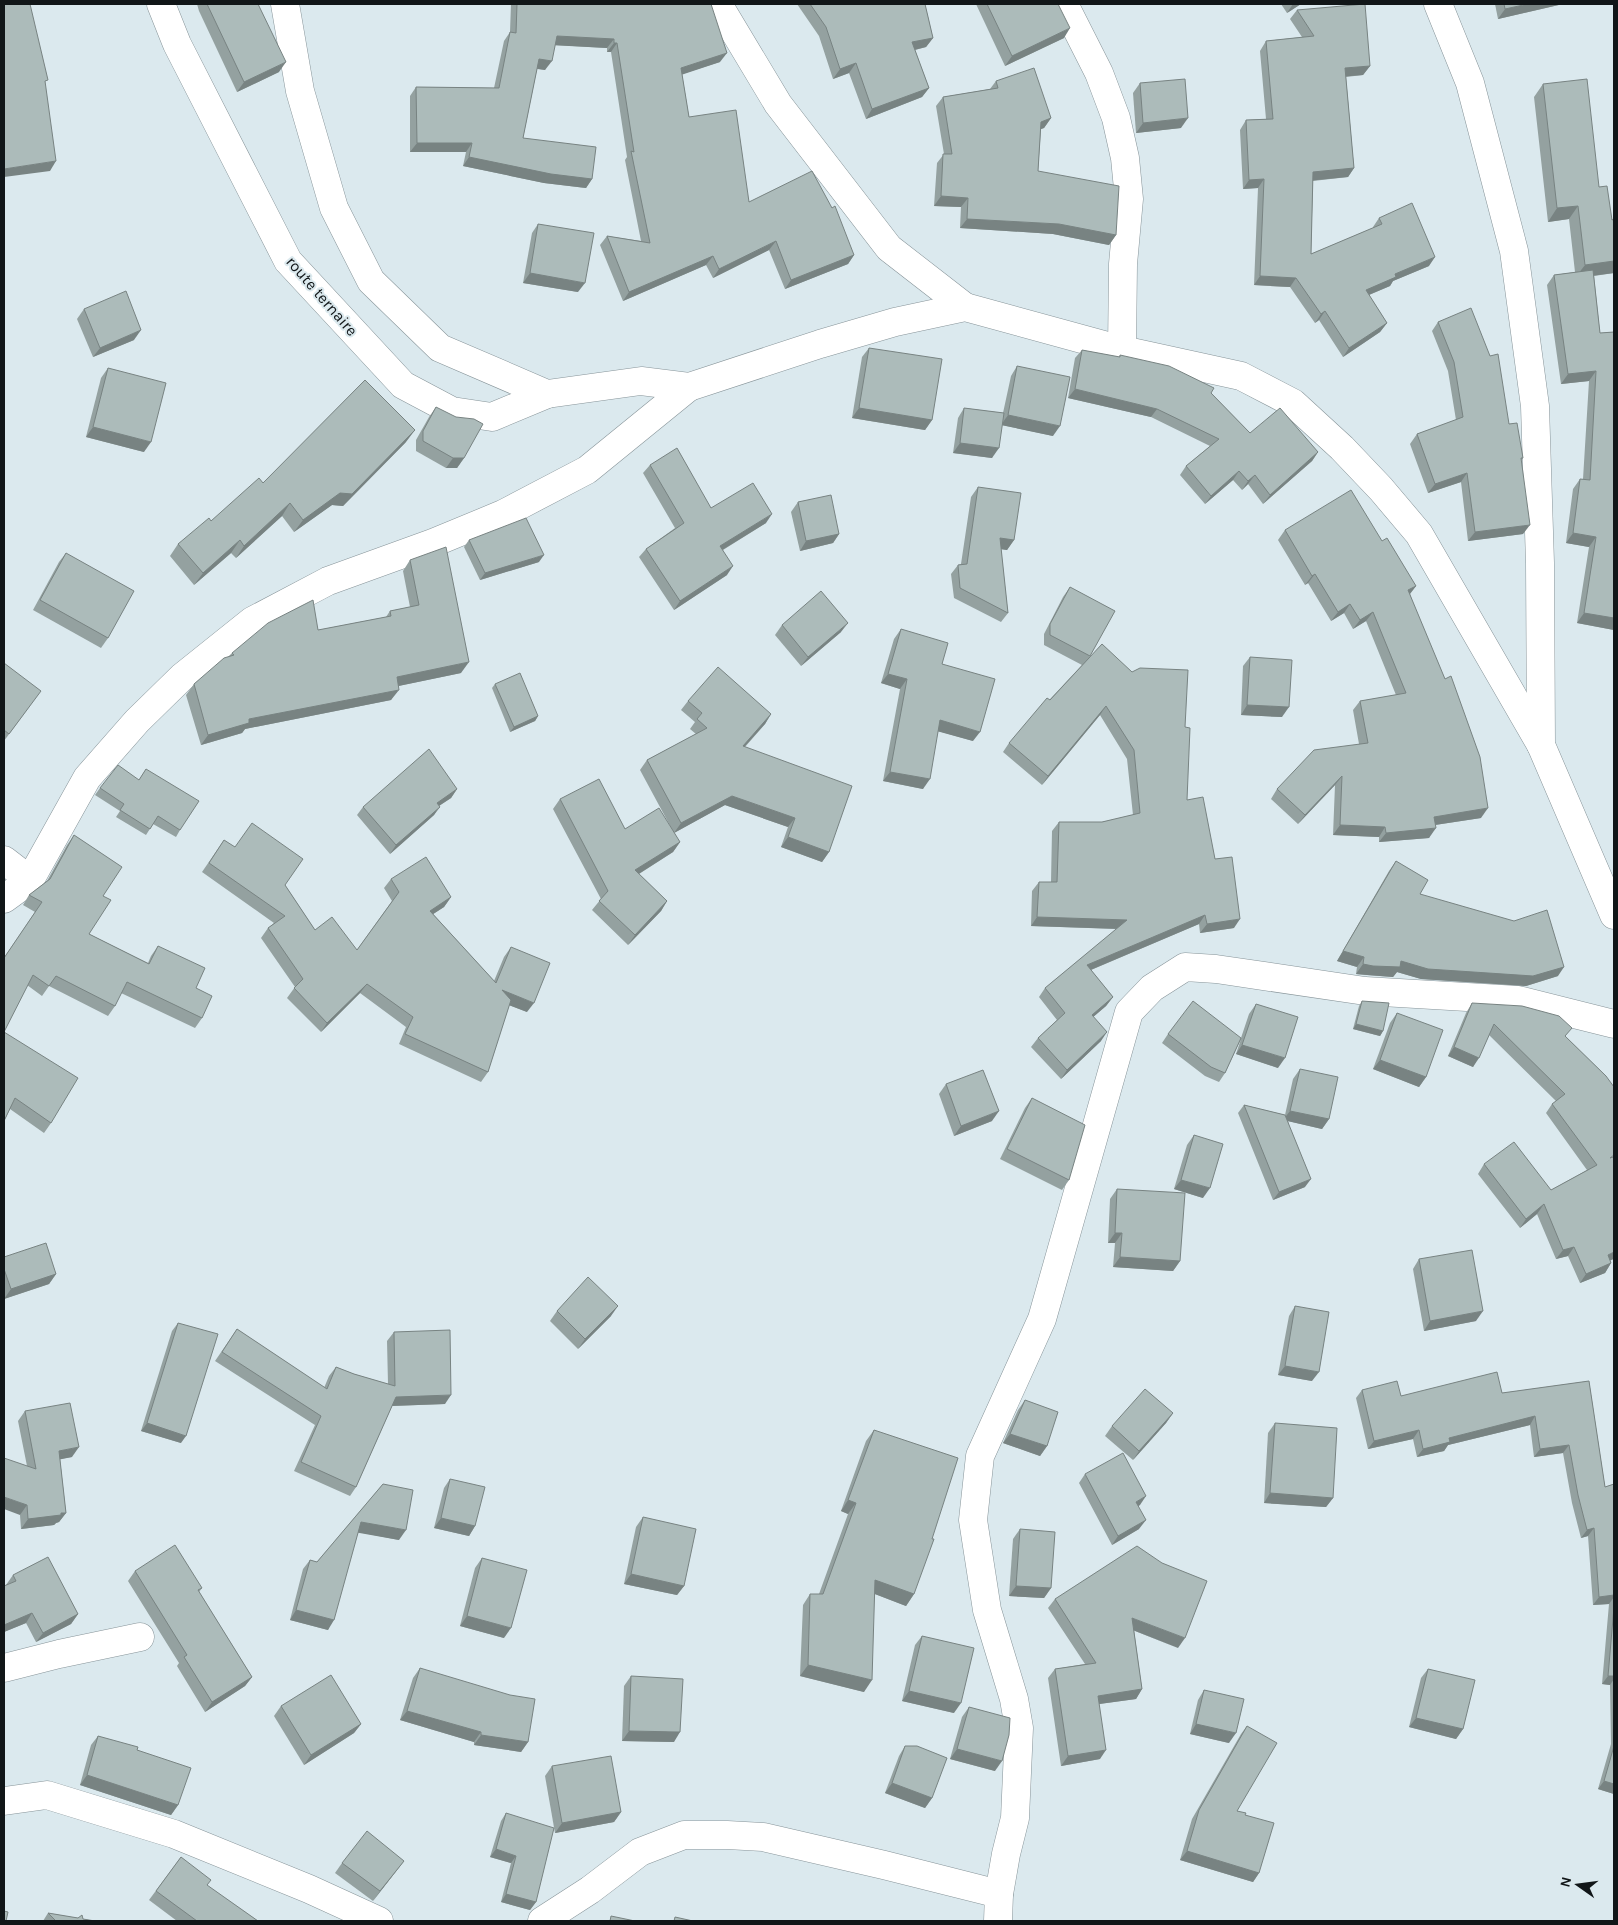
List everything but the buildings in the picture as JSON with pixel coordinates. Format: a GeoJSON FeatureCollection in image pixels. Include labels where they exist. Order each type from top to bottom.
{"type":"FeatureCollection","features":[{"type":"Feature","properties":{"kind":"street","name":"route ternaire"},"geometry":{"type":"LineString","coordinates":[[162,4],[177,44],[288,261],[403,385],[452,411],[492,417],[547,394],[641,381],[689,388]]}},
{"type":"Feature","properties":{"kind":"street"},"geometry":{"type":"LineString","coordinates":[[286,4],[300,91],[334,208],[371,281],[440,348],[547,394]]}},
{"type":"Feature","properties":{"kind":"street"},"geometry":{"type":"LineString","coordinates":[[718,4],[778,104],[888,248],[965,307],[1122,350],[1241,376],[1293,403],[1342,448],[1381,489],[1419,534],[1541,745],[1614,916]]}},
{"type":"Feature","properties":{"kind":"street"},"geometry":{"type":"LineString","coordinates":[[1064,4],[1099,73],[1116,118],[1125,158],[1128,199],[1123,264],[1122,350]]}},
{"type":"Feature","properties":{"kind":"street"},"geometry":{"type":"LineString","coordinates":[[1438,4],[1470,82],[1516,261],[1535,406],[1540,563],[1541,745]]}},
{"type":"Feature","properties":{"kind":"street"},"geometry":{"type":"LineString","coordinates":[[4,899],[30,880],[87,778],[137,721],[182,677],[252,620],[328,581],[433,543],[503,514],[587,470],[689,388],[838,338],[895,322],[965,307]]}},
{"type":"Feature","properties":{"kind":"street"},"geometry":{"type":"LineString","coordinates":[[4,860],[30,880]]}},
{"type":"Feature","properties":{"kind":"street"},"geometry":{"type":"LineString","coordinates":[[998,1921],[999,1894],[1014,1818],[1020,1728],[1014,1699],[988,1610],[973,1520],[980,1456],[1042,1319],[1129,1012],[1152,988],[1185,967],[1216,969],[1365,990],[1518,1000],[1614,1024]]}},
{"type":"Feature","properties":{"kind":"street"},"geometry":{"type":"LineString","coordinates":[[4,1668],[140,1637]]}},
{"type":"Feature","properties":{"kind":"street"},"geometry":{"type":"LineString","coordinates":[[4,1800],[47,1796],[174,1834],[309,1889],[379,1921]]}},
{"type":"Feature","properties":{"kind":"street"},"geometry":{"type":"LineString","coordinates":[[542,1921],[590,1890],[640,1852],[684,1835],[763,1837],[999,1894]]}}]}
